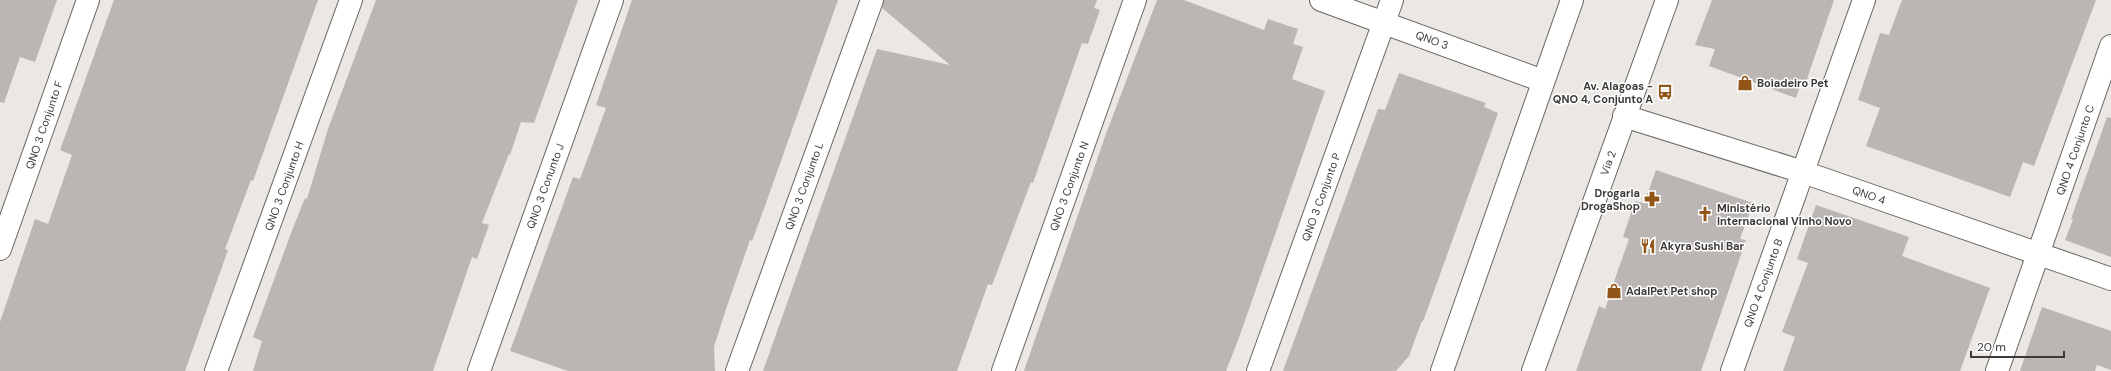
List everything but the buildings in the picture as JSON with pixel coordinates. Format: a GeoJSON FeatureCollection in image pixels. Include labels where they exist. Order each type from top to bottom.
{"type":"FeatureCollection","features":[{"type":"Feature","properties":{"kind":"street","name":"QNO 3 Conjunto F"},"geometry":{"type":"LineString","coordinates":[[0,249],[88,0]]}},
{"type":"Feature","properties":{"kind":"street","name":"QNO 3 Conjunto H"},"geometry":{"type":"LineString","coordinates":[[216,371],[351,0]]}},
{"type":"Feature","properties":{"kind":"street","name":"QNO 3 Conunto J"},"geometry":{"type":"LineString","coordinates":[[479,371],[612,0]]}},
{"type":"Feature","properties":{"kind":"street","name":"QNO 3 Conjunto L"},"geometry":{"type":"LineString","coordinates":[[737,371],[872,0]]}},
{"type":"Feature","properties":{"kind":"street","name":"QNO 3 Conjunto N"},"geometry":{"type":"LineString","coordinates":[[1003,371],[1135,0]]}},
{"type":"Feature","properties":{"kind":"street","name":"QNO 3"},"geometry":{"type":"LineString","coordinates":[[1320,0],[1543,82]]}},
{"type":"Feature","properties":{"kind":"street","name":"QNO 3 Conjunto P"},"geometry":{"type":"LineString","coordinates":[[1258,371],[1392,0]]}},
{"type":"Feature","properties":{"kind":"street"},"geometry":{"type":"LineString","coordinates":[[1442,371],[1572,0]]}},
{"type":"Feature","properties":{"kind":"street","name":"Via 2"},"geometry":{"type":"LineString","coordinates":[[1533,371],[1667,0]]}},
{"type":"Feature","properties":{"kind":"street","name":"QNO 4 Conjunto B"},"geometry":{"type":"LineString","coordinates":[[1732,371],[1864,0]]}},
{"type":"Feature","properties":{"kind":"street","name":"QNO 4 Conjunto C"},"geometry":{"type":"LineString","coordinates":[[1997,371],[2111,46]]}},
{"type":"Feature","properties":{"kind":"street","name":"QNO 4"},"geometry":{"type":"LineString","coordinates":[[1624,116],[1803,172],[2111,279]]}},
{"type":"Feature","properties":{"kind":"place","name":"Boiadeiro Pet"},"geometry":{"type":"Point","coordinates":[1745,83]}},
{"type":"Feature","properties":{"kind":"place","name":"Av. Alagoas - QNO 4, Conjunto A"},"geometry":{"type":"Point","coordinates":[1665,92]}},
{"type":"Feature","properties":{"kind":"place","name":"Drogaria DrogaShop"},"geometry":{"type":"Point","coordinates":[1652,199]}},
{"type":"Feature","properties":{"kind":"place","name":"Ministério Internacional Vinho Novo"},"geometry":{"type":"Point","coordinates":[1705,214]}},
{"type":"Feature","properties":{"kind":"place","name":"Akyra Sushi Bar"},"geometry":{"type":"Point","coordinates":[1648,246]}},
{"type":"Feature","properties":{"kind":"place","name":"AdalPet Pet shop"},"geometry":{"type":"Point","coordinates":[1614,291]}}]}
